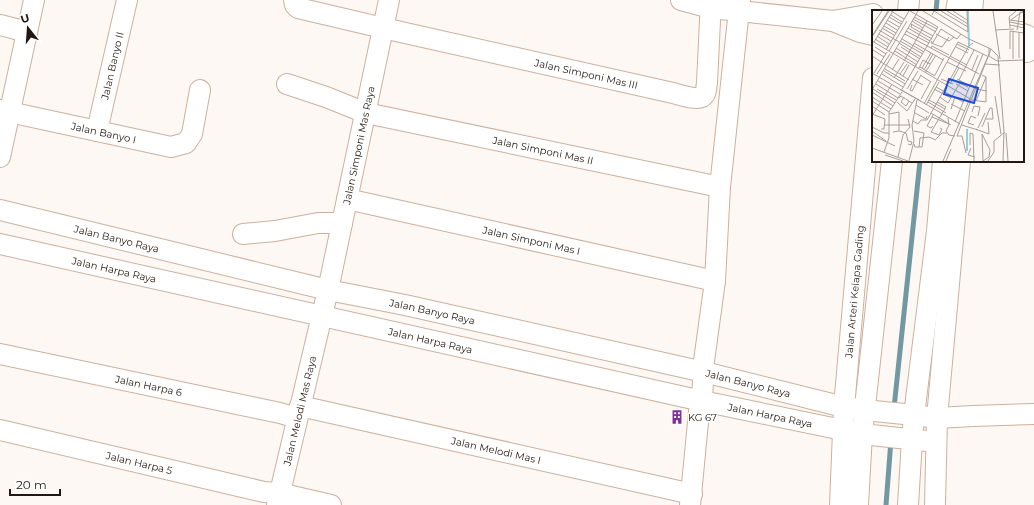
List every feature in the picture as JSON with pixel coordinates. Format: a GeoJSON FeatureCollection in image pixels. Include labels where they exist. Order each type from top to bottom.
{"type":"FeatureCollection","features":[{"type":"Feature","properties":{"kind":"street"},"geometry":{"type":"LineString","coordinates":[[0,157],[5,111],[27,32],[34,0]]}},
{"type":"Feature","properties":{"kind":"street","name":"Jalan Banyo II"},"geometry":{"type":"LineString","coordinates":[[97,131],[127,0]]}},
{"type":"Feature","properties":{"kind":"street","name":"Jalan Simponi Mas Raya"},"geometry":{"type":"LineString","coordinates":[[324,305],[389,0]]}},
{"type":"Feature","properties":{"kind":"street"},"geometry":{"type":"LineString","coordinates":[[681,0],[739,6],[833,21],[860,32],[872,35]]}},
{"type":"Feature","properties":{"kind":"street"},"geometry":{"type":"LineString","coordinates":[[880,10],[881,0]]}},
{"type":"Feature","properties":{"kind":"street"},"geometry":{"type":"LineString","coordinates":[[908,10],[909,0]]}},
{"type":"Feature","properties":{"kind":"street"},"geometry":{"type":"LineString","coordinates":[[956,10],[958,0]]}},
{"type":"Feature","properties":{"kind":"street"},"geometry":{"type":"LineString","coordinates":[[972,10],[973,0]]}},
{"type":"Feature","properties":{"kind":"street"},"geometry":{"type":"LineString","coordinates":[[296,4],[383,28]]}},
{"type":"Feature","properties":{"kind":"street","name":"Jalan Simponi Mas III"},"geometry":{"type":"LineString","coordinates":[[383,28],[688,97],[702,98],[704,96],[707,83],[711,4]]}},
{"type":"Feature","properties":{"kind":"street"},"geometry":{"type":"LineString","coordinates":[[691,500],[699,412],[702,401],[704,362],[715,281],[720,187],[739,6]]}},
{"type":"Feature","properties":{"kind":"street"},"geometry":{"type":"LineString","coordinates":[[833,21],[872,14]]}},
{"type":"Feature","properties":{"kind":"street"},"geometry":{"type":"LineString","coordinates":[[0,25],[27,32]]}},
{"type":"Feature","properties":{"kind":"street"},"geometry":{"type":"LineString","coordinates":[[1024,34],[1034,39]]}},
{"type":"Feature","properties":{"kind":"street"},"geometry":{"type":"LineString","coordinates":[[1024,52],[1034,48]]}},
{"type":"Feature","properties":{"kind":"street","name":"Jalan Simponi Mas II"},"geometry":{"type":"LineString","coordinates":[[287,84],[326,97],[366,113],[720,187]]}},
{"type":"Feature","properties":{"kind":"street","name":"Jalan Arteri Kelapa Gading"},"geometry":{"type":"LineString","coordinates":[[840,505],[844,407],[872,89]]}},
{"type":"Feature","properties":{"kind":"street","name":"Jalan Banyo I"},"geometry":{"type":"LineString","coordinates":[[5,111],[171,147],[186,143],[192,134],[200,90]]}},
{"type":"Feature","properties":{"kind":"street"},"geometry":{"type":"LineString","coordinates":[[858,505],[872,411],[892,162]]}},
{"type":"Feature","properties":{"kind":"street"},"geometry":{"type":"LineString","coordinates":[[908,505],[906,439],[907,414],[937,231],[943,162]]}},
{"type":"Feature","properties":{"kind":"street"},"geometry":{"type":"LineString","coordinates":[[934,505],[937,418],[960,162]]}},
{"type":"Feature","properties":{"kind":"street","name":"Jalan Simponi Mas I"},"geometry":{"type":"LineString","coordinates":[[347,199],[715,281]]}},
{"type":"Feature","properties":{"kind":"street","name":"Jalan Banyo Raya"},"geometry":{"type":"LineString","coordinates":[[0,210],[324,305],[406,305],[704,372],[844,407],[937,418],[1034,414]]}},
{"type":"Feature","properties":{"kind":"street"},"geometry":{"type":"LineString","coordinates":[[243,234],[276,231],[318,222],[342,224]]}},
{"type":"Feature","properties":{"kind":"street","name":"Jalan Harpa Raya"},"geometry":{"type":"LineString","coordinates":[[0,244],[183,284],[324,305],[702,401],[843,431],[936,442]]}},
{"type":"Feature","properties":{"kind":"street","name":"Jalan Melodi Mas Raya"},"geometry":{"type":"LineString","coordinates":[[278,499],[324,305]]}},
{"type":"Feature","properties":{"kind":"street","name":"Jalan Harpa 6"},"geometry":{"type":"LineString","coordinates":[[0,354],[280,413],[299,412]]}},
{"type":"Feature","properties":{"kind":"street","name":"Jalan Melodi Mas I"},"geometry":{"type":"LineString","coordinates":[[299,412],[691,500]]}},
{"type":"Feature","properties":{"kind":"street","name":"Jalan Harpa 5"},"geometry":{"type":"LineString","coordinates":[[0,430],[264,492],[278,499],[331,505]]}},
{"type":"Feature","properties":{"kind":"waterway"},"geometry":{"type":"LineString","coordinates":[[936,10],[937,0]]}},
{"type":"Feature","properties":{"kind":"waterway"},"geometry":{"type":"LineString","coordinates":[[894,408],[920,162]]}},
{"type":"Feature","properties":{"kind":"waterway"},"geometry":{"type":"LineString","coordinates":[[886,505],[891,440]]}},
{"type":"Feature","properties":{"kind":"place","name":"KG 67"},"geometry":{"type":"Point","coordinates":[677,417]}}]}
